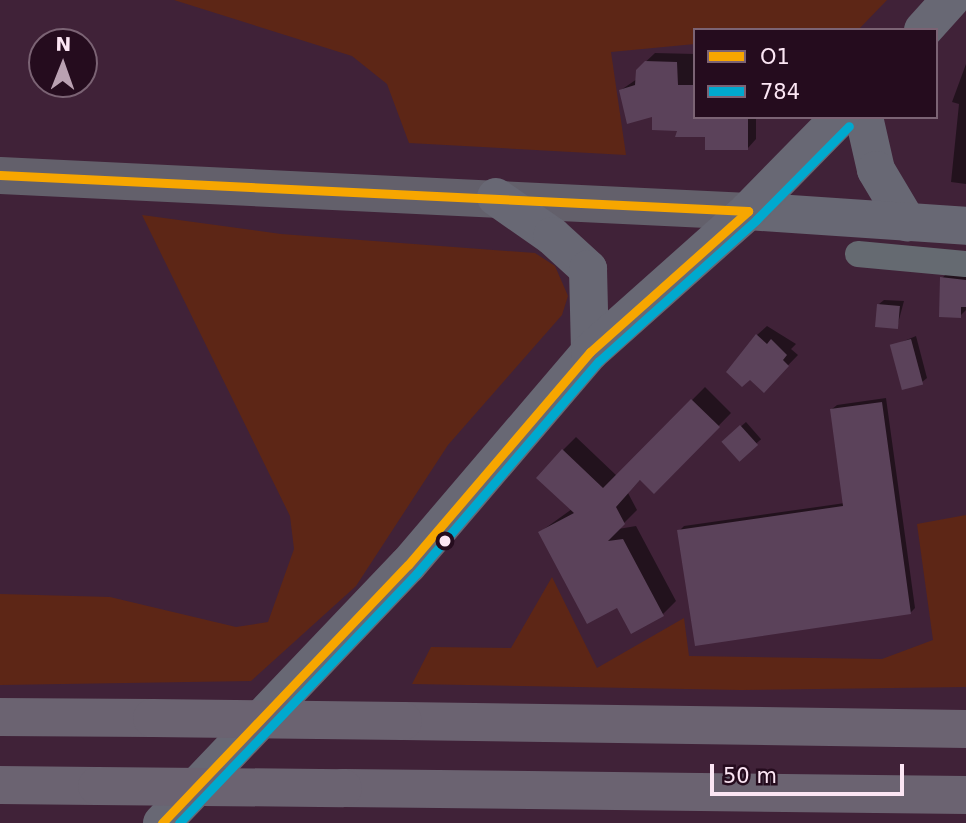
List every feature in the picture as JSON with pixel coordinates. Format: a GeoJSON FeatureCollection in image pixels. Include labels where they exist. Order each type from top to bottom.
{"type":"FeatureCollection","features":[{"type":"Feature","properties":{"kind":"highway"},"geometry":{"type":"LineString","coordinates":[[0,717],[966,729]]}},
{"type":"Feature","properties":{"kind":"highway"},"geometry":{"type":"LineString","coordinates":[[0,785],[966,795]]}},
{"type":"Feature","properties":{"kind":"main road"},"geometry":{"type":"LineString","coordinates":[[925,28],[950,0]]}},
{"type":"Feature","properties":{"kind":"main road"},"geometry":{"type":"LineString","coordinates":[[162,823],[408,565],[590,352],[748,211],[838,119]]}},
{"type":"Feature","properties":{"kind":"main road"},"geometry":{"type":"LineString","coordinates":[[864,119],[876,170],[907,222]]}},
{"type":"Feature","properties":{"kind":"main road"},"geometry":{"type":"LineString","coordinates":[[0,176],[748,211],[966,226]]}},
{"type":"Feature","properties":{"kind":"main road"},"geometry":{"type":"LineString","coordinates":[[496,198],[552,236],[588,269],[590,352]]}},
{"type":"Feature","properties":{"kind":"street"},"geometry":{"type":"LineString","coordinates":[[858,254],[966,264]]}},
{"type":"Feature","properties":{"kind":"shaded area"},"geometry":{"type":"Polygon","coordinates":[[[174,0],[887,0],[860,28],[693,28],[693,44],[611,52],[626,155],[409,143],[387,84],[352,56],[174,0]]]}},
{"type":"Feature","properties":{"kind":"shaded area"},"geometry":{"type":"Polygon","coordinates":[[[142,215],[281,234],[535,253],[555,266],[568,296],[562,315],[448,445],[356,586],[251,681],[0,685],[0,594],[110,597],[236,627],[268,622],[294,549],[290,516],[142,215]]]}},
{"type":"Feature","properties":{"kind":"shaded area"},"geometry":{"type":"Polygon","coordinates":[[[966,515],[966,687],[741,690],[412,684],[431,647],[511,648],[552,577],[597,668],[684,618],[689,656],[882,659],[933,640],[917,524],[966,515]]]}},
{"type":"Feature","properties":{"kind":"building"},"geometry":{"type":"Polygon","coordinates":[[[645,61],[677,62],[678,85],[693,85],[693,119],[748,119],[748,150],[705,150],[705,137],[675,137],[677,131],[652,130],[652,117],[627,124],[619,90],[635,85],[636,70],[645,61]]]}},
{"type":"Feature","properties":{"kind":"building"},"geometry":{"type":"Polygon","coordinates":[[[940,277],[966,280],[966,307],[961,307],[961,318],[939,317],[940,277]]]}},
{"type":"Feature","properties":{"kind":"building"},"geometry":{"type":"Polygon","coordinates":[[[877,304],[900,306],[898,329],[875,327],[877,304]]]}},
{"type":"Feature","properties":{"kind":"building"},"geometry":{"type":"Polygon","coordinates":[[[756,334],[767,344],[771,339],[787,355],[783,360],[789,366],[764,393],[750,380],[742,387],[726,372],[756,334]]]}},
{"type":"Feature","properties":{"kind":"building"},"geometry":{"type":"Polygon","coordinates":[[[911,339],[923,384],[902,390],[890,345],[911,339]]]}},
{"type":"Feature","properties":{"kind":"building"},"geometry":{"type":"Polygon","coordinates":[[[691,399],[720,427],[654,494],[640,480],[616,507],[625,524],[608,541],[623,539],[664,616],[631,634],[617,608],[587,624],[538,532],[574,513],[536,478],[562,449],[603,488],[691,399]]]}},
{"type":"Feature","properties":{"kind":"building"},"geometry":{"type":"Polygon","coordinates":[[[882,402],[911,614],[695,646],[677,530],[843,506],[830,409],[882,402]]]}},
{"type":"Feature","properties":{"kind":"building"},"geometry":{"type":"Polygon","coordinates":[[[740,425],[758,445],[739,462],[721,442],[740,425]]]}},
{"type":"Feature","properties":{"kind":"transit line","name":"784"},"geometry":{"type":"LineString","coordinates":[[179,823],[417,573],[599,361],[756,220],[849,126]]}},
{"type":"Feature","properties":{"kind":"transit line","name":"O1"},"geometry":{"type":"LineString","coordinates":[[0,175],[748,211]]}},
{"type":"Feature","properties":{"kind":"transit line","name":"O1"},"geometry":{"type":"LineString","coordinates":[[162,823],[408,565],[590,352],[748,211]]}}]}
